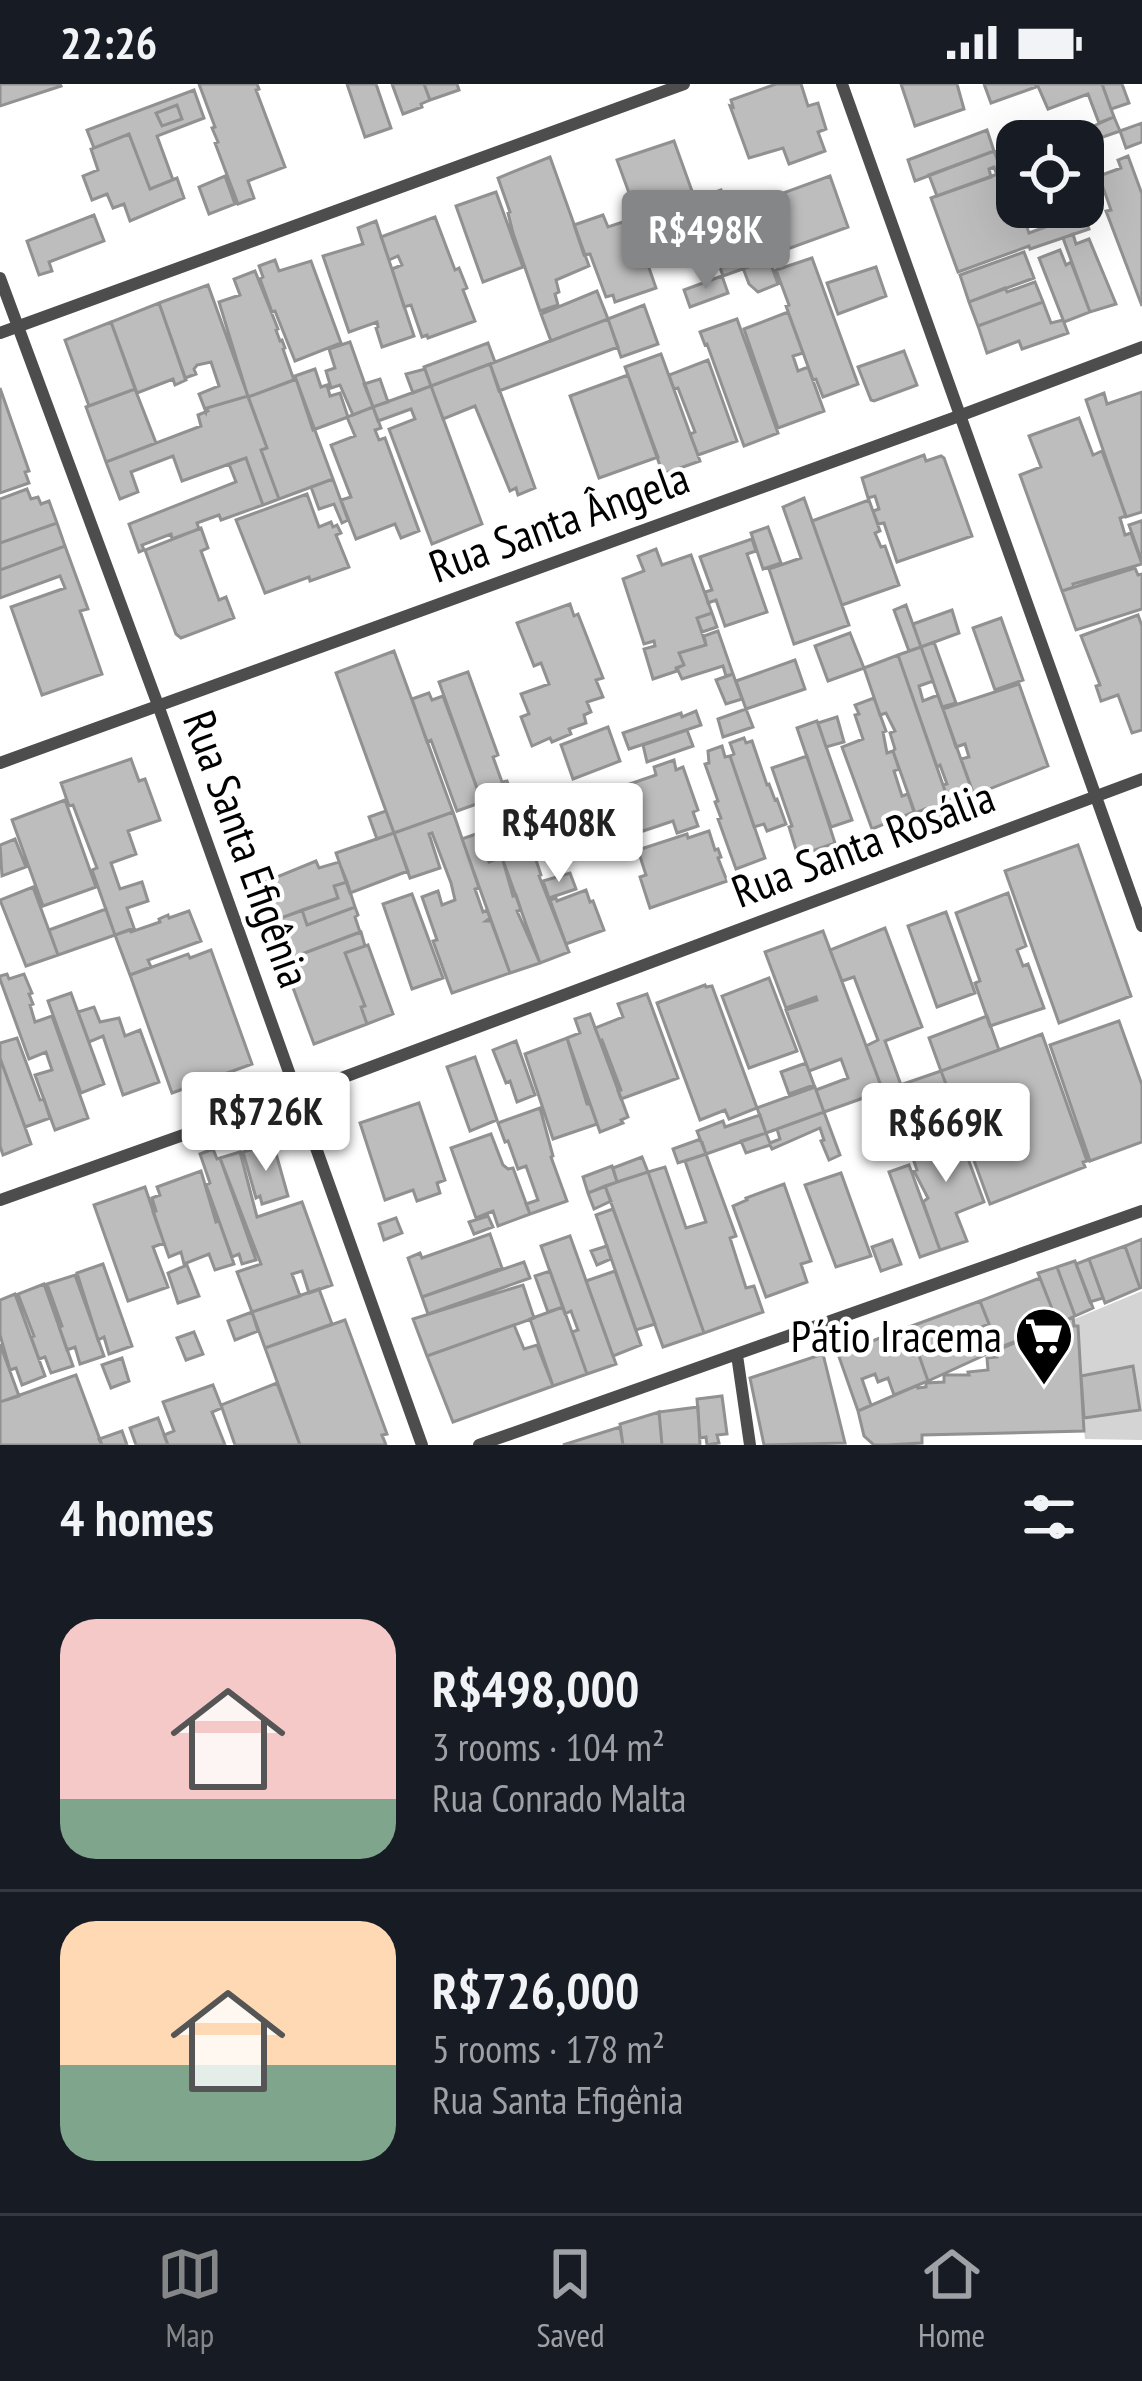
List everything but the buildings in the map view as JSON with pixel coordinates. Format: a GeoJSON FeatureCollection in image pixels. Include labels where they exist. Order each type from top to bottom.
{"type":"FeatureCollection","features":[{"type":"Feature","properties":{"kind":"street"},"geometry":{"type":"LineString","coordinates":[[0,333],[684,84]]}},
{"type":"Feature","properties":{"kind":"street"},"geometry":{"type":"LineString","coordinates":[[842,84],[1142,926]]}},
{"type":"Feature","properties":{"kind":"street","name":"Rua Santa Efigênia"},"geometry":{"type":"LineString","coordinates":[[0,278],[422,1445]]}},
{"type":"Feature","properties":{"kind":"street","name":"Rua Santa Ângela"},"geometry":{"type":"LineString","coordinates":[[0,763],[1142,347]]}},
{"type":"Feature","properties":{"kind":"street","name":"Rua Santa Rosália"},"geometry":{"type":"LineString","coordinates":[[0,1200],[296,1095],[1142,779]]}},
{"type":"Feature","properties":{"kind":"street"},"geometry":{"type":"LineString","coordinates":[[479,1445],[1142,1211]]}},
{"type":"Feature","properties":{"kind":"street"},"geometry":{"type":"LineString","coordinates":[[737,1355],[750,1445]]}},
{"type":"Feature","properties":{"kind":"shaded area"},"geometry":{"type":"Polygon","coordinates":[[[1142,1291],[1142,1440],[1085,1439],[1072,1320],[1142,1291]]]}},
{"type":"Feature","properties":{"kind":"place","name":"Pátio Iracema"},"geometry":{"type":"Point","coordinates":[1044,1387]}}]}
